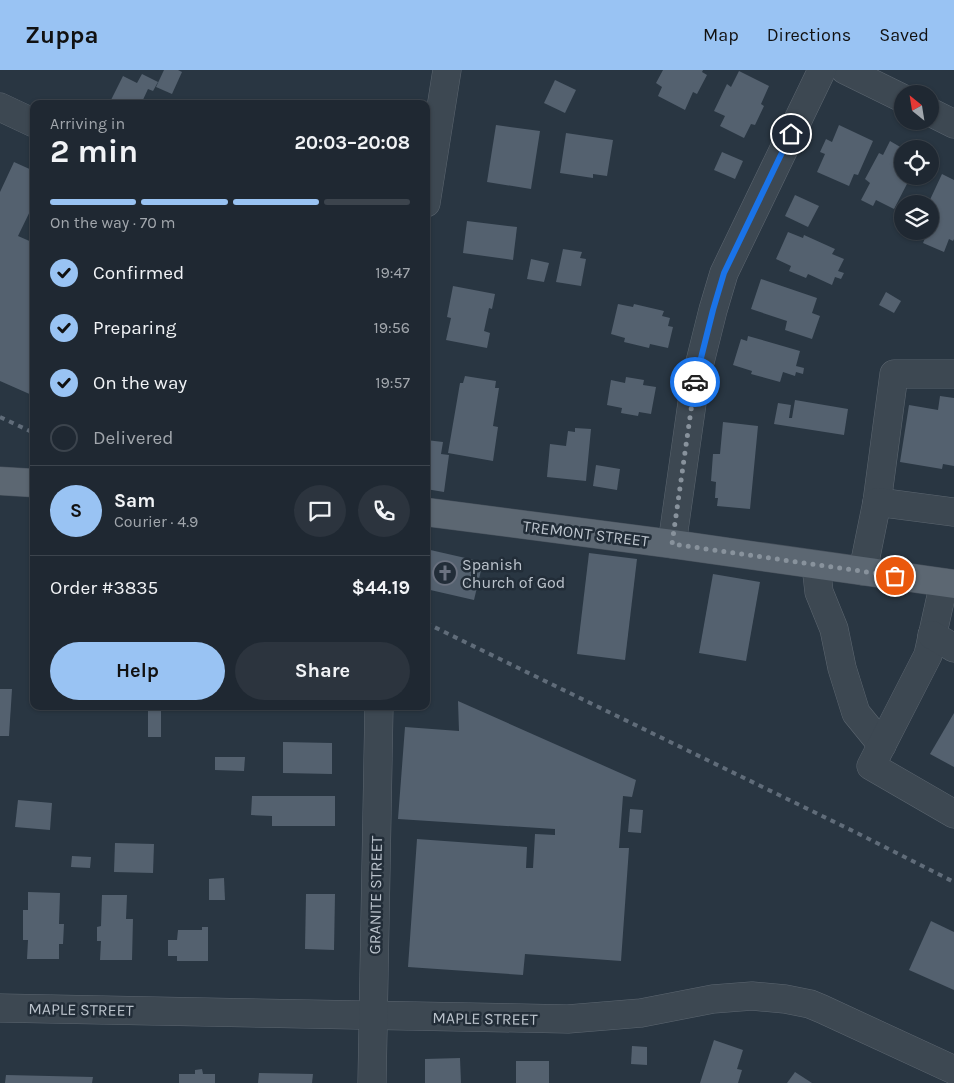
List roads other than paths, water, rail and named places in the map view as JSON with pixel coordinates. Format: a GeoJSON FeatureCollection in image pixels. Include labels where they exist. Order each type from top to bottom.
{"type":"FeatureCollection","features":[{"type":"Feature","properties":{"kind":"main road"},"geometry":{"type":"LineString","coordinates":[[0,481],[30,483]]}},
{"type":"Feature","properties":{"kind":"main road","name":"TREMONT STREET"},"geometry":{"type":"LineString","coordinates":[[430,513],[949,583]]}},
{"type":"Feature","properties":{"kind":"street"},"geometry":{"type":"LineString","coordinates":[[430,178],[447,70]]}},
{"type":"Feature","properties":{"kind":"street"},"geometry":{"type":"LineString","coordinates":[[672,544],[695,382],[724,273],[822,70]]}},
{"type":"Feature","properties":{"kind":"street"},"geometry":{"type":"LineString","coordinates":[[849,71],[894,94]]}},
{"type":"Feature","properties":{"kind":"street"},"geometry":{"type":"LineString","coordinates":[[0,107],[30,121]]}},
{"type":"Feature","properties":{"kind":"street"},"geometry":{"type":"LineString","coordinates":[[939,116],[954,124]]}},
{"type":"Feature","properties":{"kind":"street"},"geometry":{"type":"LineString","coordinates":[[862,571],[877,502],[894,374],[954,374]]}},
{"type":"Feature","properties":{"kind":"street"},"geometry":{"type":"LineString","coordinates":[[877,502],[954,512]]}},
{"type":"Feature","properties":{"kind":"street"},"geometry":{"type":"LineString","coordinates":[[816,564],[819,592],[834,629],[842,668],[856,713],[882,745]]}},
{"type":"Feature","properties":{"kind":"street"},"geometry":{"type":"LineString","coordinates":[[949,583],[943,641],[928,655],[872,766],[954,814]]}},
{"type":"Feature","properties":{"kind":"street","name":"GRANITE STREET"},"geometry":{"type":"LineString","coordinates":[[372,1083],[379,710]]}},
{"type":"Feature","properties":{"kind":"street","name":"MAPLE STREET"},"geometry":{"type":"LineString","coordinates":[[0,1008],[568,1019],[642,1013],[713,999],[752,996],[772,997],[810,1004],[954,1070]]}},
{"type":"Feature","properties":{"kind":"railway"},"geometry":{"type":"LineString","coordinates":[[0,417],[30,431]]}},
{"type":"Feature","properties":{"kind":"railway"},"geometry":{"type":"LineString","coordinates":[[430,625],[954,882]]}},
{"type":"Feature","properties":{"kind":"place","name":"Spanish Church of God"},"geometry":{"type":"Point","coordinates":[445,573]}}]}
